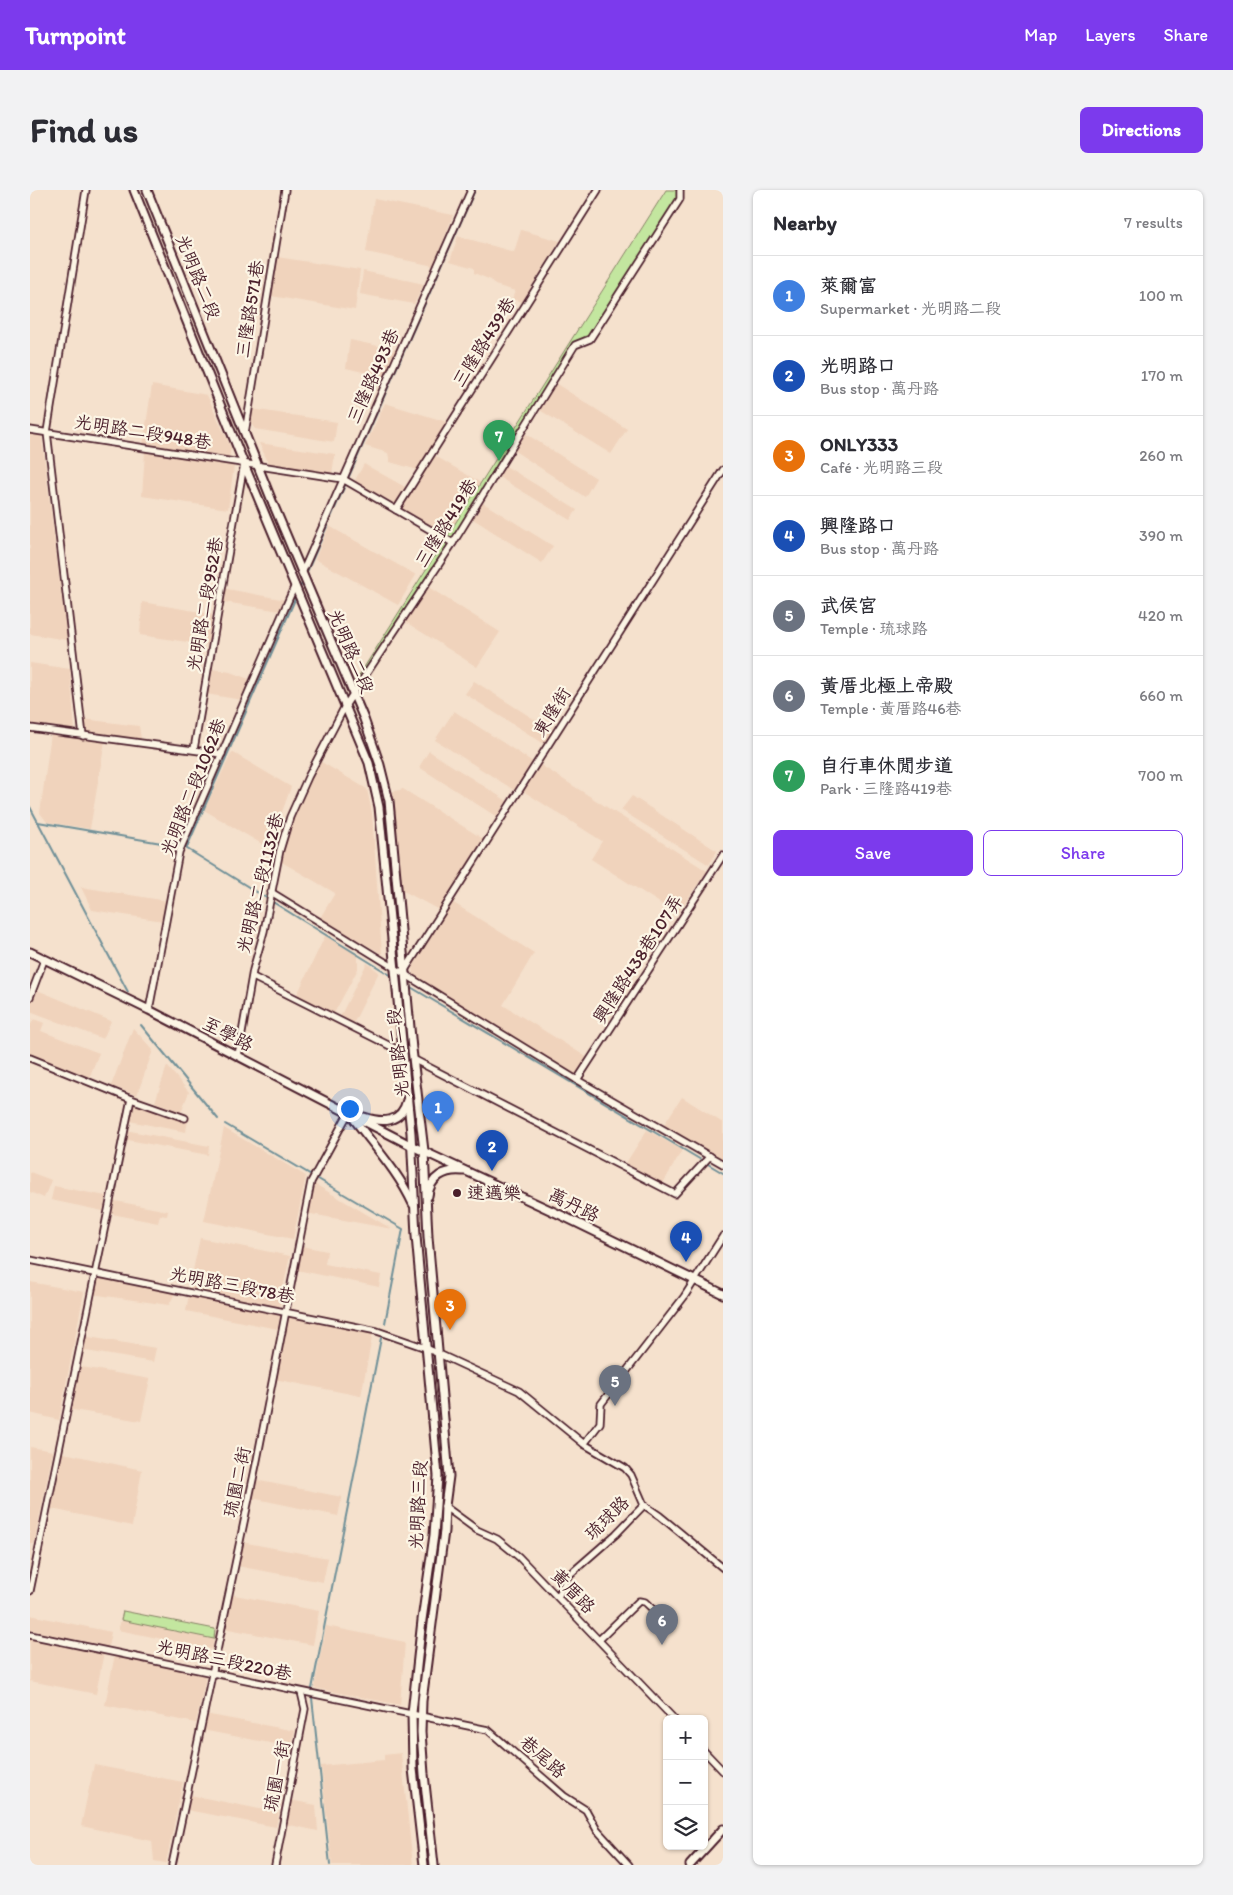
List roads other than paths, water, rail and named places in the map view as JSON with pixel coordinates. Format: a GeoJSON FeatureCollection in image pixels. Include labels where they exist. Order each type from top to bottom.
{"type":"FeatureCollection","features":[{"type":"Feature","properties":{"kind":"street"},"geometry":{"type":"LineString","coordinates":[[82,736],[47,432],[86,190]]}},
{"type":"Feature","properties":{"kind":"street","name":"光明路二段"},"geometry":{"type":"LineString","coordinates":[[134,190],[295,585],[380,765],[389,802],[401,971],[402,1052],[412,1146]]}},
{"type":"Feature","properties":{"kind":"street","name":"光明路二段"},"geometry":{"type":"LineString","coordinates":[[147,190],[302,573],[349,700],[369,763],[379,807],[424,1151]]}},
{"type":"Feature","properties":{"kind":"street","name":"三隆路571巷"},"geometry":{"type":"LineString","coordinates":[[245,432],[285,190]]}},
{"type":"Feature","properties":{"kind":"street","name":"三隆路493巷"},"geometry":{"type":"LineString","coordinates":[[302,573],[345,481],[471,190]]}},
{"type":"Feature","properties":{"kind":"street","name":"三隆路439巷"},"geometry":{"type":"LineString","coordinates":[[396,510],[598,190]]}},
{"type":"Feature","properties":{"kind":"street","name":"三隆路419巷"},"geometry":{"type":"LineString","coordinates":[[349,700],[453,543],[575,345],[590,339],[617,298],[680,199],[680,190]]}},
{"type":"Feature","properties":{"kind":"street","name":"光明路二段948巷"},"geometry":{"type":"LineString","coordinates":[[30,430],[345,481]]}},
{"type":"Feature","properties":{"kind":"street","name":"光明路二段952巷"},"geometry":{"type":"LineString","coordinates":[[194,750],[247,465]]}},
{"type":"Feature","properties":{"kind":"street","name":"東隆街"},"geometry":{"type":"LineString","coordinates":[[401,971],[723,470]]}},
{"type":"Feature","properties":{"kind":"street"},"geometry":{"type":"LineString","coordinates":[[345,481],[453,543]]}},
{"type":"Feature","properties":{"kind":"street"},"geometry":{"type":"LineString","coordinates":[[715,482],[723,487]]}},
{"type":"Feature","properties":{"kind":"street","name":"光明路二段1062巷"},"geometry":{"type":"LineString","coordinates":[[149,1010],[179,852],[295,585]]}},
{"type":"Feature","properties":{"kind":"street","name":"光明路二段1132巷"},"geometry":{"type":"LineString","coordinates":[[238,1056],[252,977],[280,850],[290,816],[320,752],[349,700]]}},
{"type":"Feature","properties":{"kind":"street"},"geometry":{"type":"LineString","coordinates":[[30,728],[222,754]]}},
{"type":"Feature","properties":{"kind":"street","name":"興隆路438巷107弄"},"geometry":{"type":"LineString","coordinates":[[577,1080],[723,855]]}},
{"type":"Feature","properties":{"kind":"street"},"geometry":{"type":"LineString","coordinates":[[271,892],[706,1160],[723,1164]]}},
{"type":"Feature","properties":{"kind":"street","name":"至學路"},"geometry":{"type":"LineString","coordinates":[[30,952],[149,1010],[412,1146]]}},
{"type":"Feature","properties":{"kind":"street"},"geometry":{"type":"LineString","coordinates":[[30,997],[44,960]]}},
{"type":"Feature","properties":{"kind":"street"},"geometry":{"type":"LineString","coordinates":[[252,977],[402,1052]]}},
{"type":"Feature","properties":{"kind":"street"},"geometry":{"type":"LineString","coordinates":[[30,1058],[130,1099],[185,1118]]}},
{"type":"Feature","properties":{"kind":"street"},"geometry":{"type":"LineString","coordinates":[[413,1059],[675,1194],[706,1160]]}},
{"type":"Feature","properties":{"kind":"street"},"geometry":{"type":"LineString","coordinates":[[349,1112],[384,1122],[394,1118],[401,1112],[407,1098]]}},
{"type":"Feature","properties":{"kind":"street"},"geometry":{"type":"LineString","coordinates":[[30,1591],[130,1099]]}},
{"type":"Feature","properties":{"kind":"street"},"geometry":{"type":"LineString","coordinates":[[349,1112],[405,1187],[415,1209]]}},
{"type":"Feature","properties":{"kind":"street","name":"琉園二街"},"geometry":{"type":"LineString","coordinates":[[172,1865],[287,1312],[311,1182],[349,1112]]}},
{"type":"Feature","properties":{"kind":"street","name":"萬丹路"},"geometry":{"type":"LineString","coordinates":[[412,1146],[565,1217],[723,1294]]}},
{"type":"Feature","properties":{"kind":"street","name":"光明路三段"},"geometry":{"type":"LineString","coordinates":[[412,1146],[426,1348],[437,1459],[434,1535],[412,1713],[413,1769],[424,1865]]}},
{"type":"Feature","properties":{"kind":"street","name":"光明路三段"},"geometry":{"type":"LineString","coordinates":[[424,1151],[426,1206],[449,1476],[421,1716],[424,1774],[434,1865]]}},
{"type":"Feature","properties":{"kind":"street"},"geometry":{"type":"LineString","coordinates":[[426,1206],[428,1192],[434,1180],[442,1172],[454,1170],[468,1172]]}},
{"type":"Feature","properties":{"kind":"street"},"geometry":{"type":"LineString","coordinates":[[584,1444],[600,1423],[601,1404],[696,1281],[723,1236]]}},
{"type":"Feature","properties":{"kind":"street","name":"光明路三段78巷"},"geometry":{"type":"LineString","coordinates":[[30,1260],[377,1331],[426,1348]]}},
{"type":"Feature","properties":{"kind":"street","name":"琉球路"},"geometry":{"type":"LineString","coordinates":[[426,1348],[519,1391],[584,1444],[625,1468],[630,1475],[644,1506],[616,1534],[568,1576],[558,1597]]}},
{"type":"Feature","properties":{"kind":"street"},"geometry":{"type":"LineString","coordinates":[[435,1505],[445,1506]]}},
{"type":"Feature","properties":{"kind":"street","name":"黃厝路"},"geometry":{"type":"LineString","coordinates":[[445,1506],[477,1530],[497,1539],[519,1557],[670,1715]]}},
{"type":"Feature","properties":{"kind":"street"},"geometry":{"type":"LineString","coordinates":[[644,1506],[660,1516],[723,1568]]}},
{"type":"Feature","properties":{"kind":"street"},"geometry":{"type":"LineString","coordinates":[[599,1640],[640,1602],[645,1602],[661,1617]]}},
{"type":"Feature","properties":{"kind":"street","name":"光明路三段220巷"},"geometry":{"type":"LineString","coordinates":[[30,1635],[301,1692],[412,1713]]}},
{"type":"Feature","properties":{"kind":"street","name":"琉園一街"},"geometry":{"type":"LineString","coordinates":[[274,1865],[305,1709],[301,1692]]}},
{"type":"Feature","properties":{"kind":"street","name":"巷尾路"},"geometry":{"type":"LineString","coordinates":[[412,1713],[488,1730],[564,1796],[586,1810],[597,1830],[629,1865]]}},
{"type":"Feature","properties":{"kind":"street"},"geometry":{"type":"LineString","coordinates":[[708,1755],[723,1771]]}},
{"type":"Feature","properties":{"kind":"street"},"geometry":{"type":"LineString","coordinates":[[690,1865],[723,1829]]}},
{"type":"Feature","properties":{"kind":"waterway"},"geometry":{"type":"LineString","coordinates":[[306,574],[475,190]]}},
{"type":"Feature","properties":{"kind":"waterway"},"geometry":{"type":"LineString","coordinates":[[299,590],[303,581]]}},
{"type":"Feature","properties":{"kind":"waterway"},"geometry":{"type":"LineString","coordinates":[[187,847],[296,597]]}},
{"type":"Feature","properties":{"kind":"waterway"},"geometry":{"type":"LineString","coordinates":[[30,807],[128,992]]}},
{"type":"Feature","properties":{"kind":"waterway"},"geometry":{"type":"LineString","coordinates":[[38,822],[179,846]]}},
{"type":"Feature","properties":{"kind":"waterway"},"geometry":{"type":"LineString","coordinates":[[184,847],[392,976]]}},
{"type":"Feature","properties":{"kind":"waterway"},"geometry":{"type":"LineString","coordinates":[[409,986],[723,1173]]}},
{"type":"Feature","properties":{"kind":"waterway"},"geometry":{"type":"LineString","coordinates":[[141,1025],[218,1119]]}},
{"type":"Feature","properties":{"kind":"waterway"},"geometry":{"type":"LineString","coordinates":[[225,1124],[403,1229],[385,1323]]}},
{"type":"Feature","properties":{"kind":"waterway"},"geometry":{"type":"LineString","coordinates":[[312,1689],[381,1338]]}},
{"type":"Feature","properties":{"kind":"waterway"},"geometry":{"type":"LineString","coordinates":[[312,1698],[330,1865]]}},
{"type":"Feature","properties":{"kind":"place","name":"自行車休閒步道"},"geometry":{"type":"Point","coordinates":[499,461]}},
{"type":"Feature","properties":{"kind":"place","name":"萊爾富"},"geometry":{"type":"Point","coordinates":[438,1132]}},
{"type":"Feature","properties":{"kind":"place","name":"光明路口"},"geometry":{"type":"Point","coordinates":[492,1171]}},
{"type":"Feature","properties":{"kind":"place","name":"速邁樂"},"geometry":{"type":"Point","coordinates":[457,1193]}},
{"type":"Feature","properties":{"kind":"place","name":"興隆路口"},"geometry":{"type":"Point","coordinates":[686,1262]}},
{"type":"Feature","properties":{"kind":"place","name":"ONLY333"},"geometry":{"type":"Point","coordinates":[450,1330]}},
{"type":"Feature","properties":{"kind":"place","name":"武侯宮"},"geometry":{"type":"Point","coordinates":[615,1406]}},
{"type":"Feature","properties":{"kind":"place","name":"黃厝北極上帝殿"},"geometry":{"type":"Point","coordinates":[662,1645]}}]}
